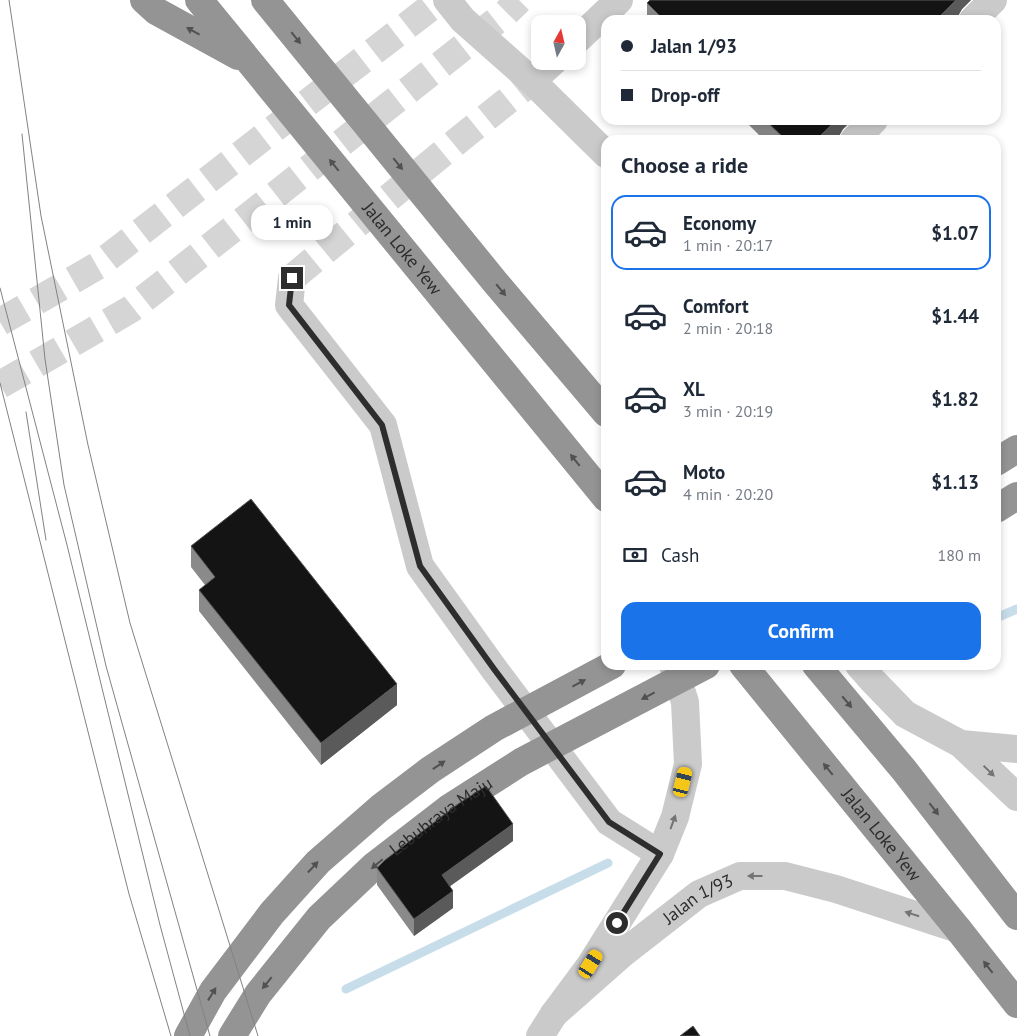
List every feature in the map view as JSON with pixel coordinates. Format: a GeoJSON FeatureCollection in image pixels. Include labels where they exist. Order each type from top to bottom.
{"type":"FeatureCollection","features":[{"type":"Feature","properties":{"kind":"highway"},"geometry":{"type":"LineString","coordinates":[[144,0],[156,11],[250,63]]}},
{"type":"Feature","properties":{"kind":"highway","name":"Jalan Loke Yew"},"geometry":{"type":"LineString","coordinates":[[199,0],[601,492]]}},
{"type":"Feature","properties":{"kind":"highway"},"geometry":{"type":"LineString","coordinates":[[265,0],[495,282],[601,407]]}},
{"type":"Feature","properties":{"kind":"highway"},"geometry":{"type":"LineString","coordinates":[[1001,459],[1017,449]]}},
{"type":"Feature","properties":{"kind":"highway"},"geometry":{"type":"LineString","coordinates":[[1001,506],[1017,496]]}},
{"type":"Feature","properties":{"kind":"highway"},"geometry":{"type":"LineString","coordinates":[[188,1036],[213,991],[272,913],[318,862],[380,808],[430,770],[494,728],[603,670]]}},
{"type":"Feature","properties":{"kind":"highway","name":"Lebuhraya Maju"},"geometry":{"type":"LineString","coordinates":[[232,1036],[258,994],[319,918],[375,865],[449,808],[521,762],[696,670]]}},
{"type":"Feature","properties":{"kind":"highway","name":"Jalan Loke Yew"},"geometry":{"type":"LineString","coordinates":[[747,670],[1017,1004]]}},
{"type":"Feature","properties":{"kind":"highway"},"geometry":{"type":"LineString","coordinates":[[820,670],[904,770],[1017,916]]}},
{"type":"Feature","properties":{"kind":"street"},"geometry":{"type":"LineString","coordinates":[[447,0],[463,20],[532,81],[601,149]]}},
{"type":"Feature","properties":{"kind":"street"},"geometry":{"type":"LineString","coordinates":[[603,15],[619,0]]}},
{"type":"Feature","properties":{"kind":"street"},"geometry":{"type":"LineString","coordinates":[[979,15],[993,0]]}},
{"type":"Feature","properties":{"kind":"street"},"geometry":{"type":"LineString","coordinates":[[586,31],[601,17]]}},
{"type":"Feature","properties":{"kind":"street"},"geometry":{"type":"LineString","coordinates":[[532,81],[544,70]]}},
{"type":"Feature","properties":{"kind":"street"},"geometry":{"type":"LineString","coordinates":[[859,135],[869,125]]}},
{"type":"Feature","properties":{"kind":"street"},"geometry":{"type":"LineString","coordinates":[[292,278],[289,305],[382,425],[420,566],[494,669],[609,822],[660,854]]}},
{"type":"Feature","properties":{"kind":"street","name":"Jalan 1/93"},"geometry":{"type":"LineString","coordinates":[[547,1025],[591,964],[660,854],[675,817],[688,764],[685,702],[675,670]]}},
{"type":"Feature","properties":{"kind":"street"},"geometry":{"type":"LineString","coordinates":[[863,670],[904,714],[961,744],[1017,797]]}},
{"type":"Feature","properties":{"kind":"street"},"geometry":{"type":"LineString","coordinates":[[961,744],[1017,749]]}},
{"type":"Feature","properties":{"kind":"street","name":"Jalan 1/93"},"geometry":{"type":"LineString","coordinates":[[547,1025],[622,954],[699,894],[740,876],[785,876],[836,889],[958,929]]}},
{"type":"Feature","properties":{"kind":"building"},"geometry":{"type":"Polygon","coordinates":[[[650,0],[956,0],[941,15],[659,15],[647,3],[650,0]]]}},
{"type":"Feature","properties":{"kind":"building"},"geometry":{"type":"Polygon","coordinates":[[[770,125],[831,125],[821,135],[781,135],[770,125]]]}},
{"type":"Feature","properties":{"kind":"building"},"geometry":{"type":"Polygon","coordinates":[[[251,499],[397,684],[321,743],[199,590],[215,577],[191,546],[251,499]]]}},
{"type":"Feature","properties":{"kind":"building"},"geometry":{"type":"Polygon","coordinates":[[[486,786],[513,824],[442,875],[453,891],[414,919],[377,868],[458,804],[486,786]]]}},
{"type":"Feature","properties":{"kind":"building"},"geometry":{"type":"Polygon","coordinates":[[[693,1026],[700,1036],[680,1036],[693,1026]]]}},
{"type":"Feature","properties":{"kind":"waterway"},"geometry":{"type":"LineString","coordinates":[[1001,616],[1017,609]]}},
{"type":"Feature","properties":{"kind":"waterway"},"geometry":{"type":"LineString","coordinates":[[346,989],[608,863]]}},
{"type":"Feature","properties":{"kind":"tunnel"},"geometry":{"type":"LineString","coordinates":[[0,322],[97,266],[440,0]]}},
{"type":"Feature","properties":{"kind":"tunnel"},"geometry":{"type":"LineString","coordinates":[[0,385],[131,309],[505,14],[519,0]]}},
{"type":"Feature","properties":{"kind":"tunnel"},"geometry":{"type":"LineString","coordinates":[[292,278],[532,81]]}},
{"type":"Feature","properties":{"kind":"tram line"},"geometry":{"type":"LineString","coordinates":[[9,0],[41,216],[88,445],[130,623],[258,1036]]}},
{"type":"Feature","properties":{"kind":"tram line"},"geometry":{"type":"LineString","coordinates":[[22,134],[45,359],[64,485],[106,666],[210,1036]]}},
{"type":"Feature","properties":{"kind":"tram line"},"geometry":{"type":"LineString","coordinates":[[0,288],[67,545],[160,925],[190,1036]]}},
{"type":"Feature","properties":{"kind":"tram line"},"geometry":{"type":"LineString","coordinates":[[0,383],[129,894],[171,1036]]}},
{"type":"Feature","properties":{"kind":"tram line"},"geometry":{"type":"LineString","coordinates":[[26,412],[46,540]]}},
{"type":"Feature","properties":{"kind":"route"},"geometry":{"type":"LineString","coordinates":[[292,278],[289,305],[382,425],[420,566],[494,669],[609,822],[660,854],[617,923]]}}]}
